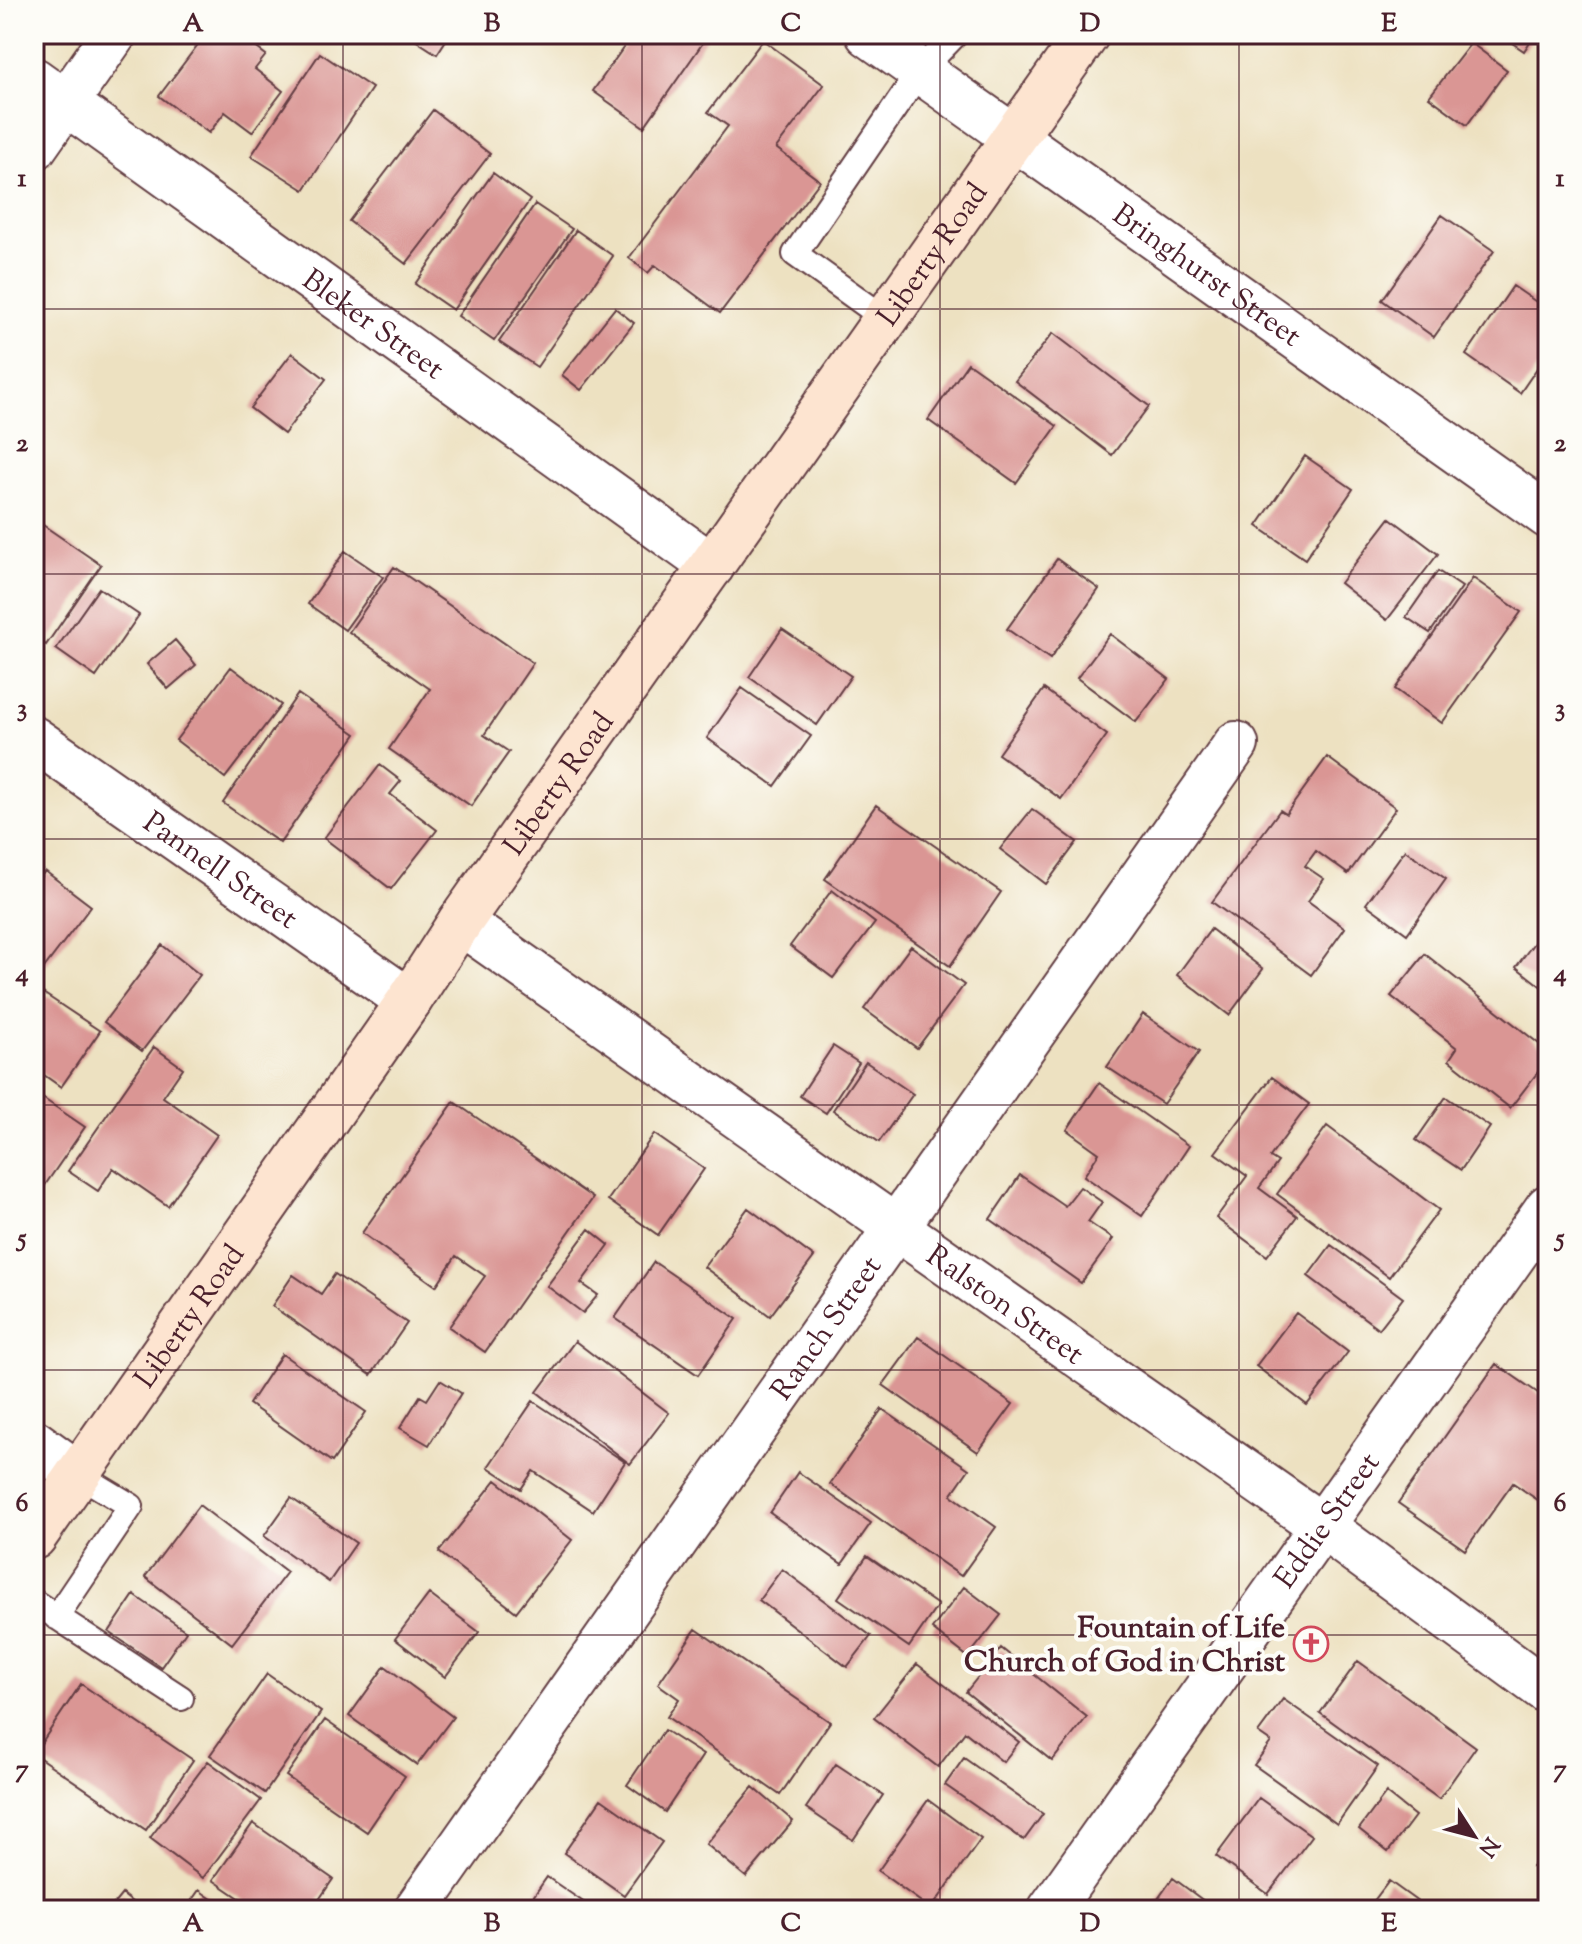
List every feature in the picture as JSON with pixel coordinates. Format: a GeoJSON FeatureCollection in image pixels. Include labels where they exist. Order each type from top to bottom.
{"type":"FeatureCollection","features":[{"type":"Feature","properties":{"kind":"main road","name":"Liberty Road"},"geometry":{"type":"LineString","coordinates":[[34,1537],[409,1001],[460,922],[1087,34]]}},
{"type":"Feature","properties":{"kind":"street"},"geometry":{"type":"LineString","coordinates":[[34,148],[50,91],[114,34]]}},
{"type":"Feature","properties":{"kind":"street","name":"Bringhurst Street"},"geometry":{"type":"LineString","coordinates":[[868,34],[1548,516]]}},
{"type":"Feature","properties":{"kind":"street","name":"Bleker Street"},"geometry":{"type":"LineString","coordinates":[[50,91],[712,566]]}},
{"type":"Feature","properties":{"kind":"street","name":"Pannell Street"},"geometry":{"type":"LineString","coordinates":[[34,739],[409,1001]]}},
{"type":"Feature","properties":{"kind":"street","name":"Ranch Street"},"geometry":{"type":"LineString","coordinates":[[416,1910],[1236,744]]}},
{"type":"Feature","properties":{"kind":"street","name":"Ralston Street"},"geometry":{"type":"LineString","coordinates":[[460,922],[1322,1526],[1548,1692]]}},
{"type":"Feature","properties":{"kind":"street","name":"Eddie Street"},"geometry":{"type":"LineString","coordinates":[[1050,1910],[1548,1207]]}},
{"type":"Feature","properties":{"kind":"street"},"geometry":{"type":"LineString","coordinates":[[34,1442],[78,1474]]}},
{"type":"Feature","properties":{"kind":"lane"},"geometry":{"type":"LineString","coordinates":[[887,320],[795,254],[920,71],[956,34]]}},
{"type":"Feature","properties":{"kind":"lane"},"geometry":{"type":"LineString","coordinates":[[56,1617],[131,1506],[78,1474]]}},
{"type":"Feature","properties":{"kind":"lane"},"geometry":{"type":"LineString","coordinates":[[34,1602],[181,1698]]}},
{"type":"Feature","properties":{"kind":"building"},"geometry":{"type":"Polygon","coordinates":[[[206,34],[238,34],[266,55],[255,69],[283,91],[252,132],[225,112],[209,133],[159,96],[206,34]]]}},
{"type":"Feature","properties":{"kind":"building"},"geometry":{"type":"Polygon","coordinates":[[[406,34],[450,34],[437,54],[406,34]]]}},
{"type":"Feature","properties":{"kind":"building"},"geometry":{"type":"Polygon","coordinates":[[[633,34],[709,34],[644,127],[593,91],[633,34]]]}},
{"type":"Feature","properties":{"kind":"building"},"geometry":{"type":"Polygon","coordinates":[[[1499,34],[1535,34],[1524,51],[1499,34]]]}},
{"type":"Feature","properties":{"kind":"building"},"geometry":{"type":"Polygon","coordinates":[[[763,40],[824,85],[776,148],[820,181],[720,313],[655,265],[648,273],[629,258],[728,126],[708,112],[763,40]]]}},
{"type":"Feature","properties":{"kind":"building"},"geometry":{"type":"Polygon","coordinates":[[[1471,43],[1507,70],[1467,125],[1429,97],[1471,43]]]}},
{"type":"Feature","properties":{"kind":"building"},"geometry":{"type":"Polygon","coordinates":[[[320,53],[372,88],[304,190],[251,156],[320,53]]]}},
{"type":"Feature","properties":{"kind":"building"},"geometry":{"type":"Polygon","coordinates":[[[433,110],[490,154],[406,264],[349,221],[433,110]]]}},
{"type":"Feature","properties":{"kind":"building"},"geometry":{"type":"Polygon","coordinates":[[[493,173],[530,200],[453,310],[415,284],[493,173]]]}},
{"type":"Feature","properties":{"kind":"building"},"geometry":{"type":"Polygon","coordinates":[[[535,204],[572,229],[494,341],[458,316],[535,204]]]}},
{"type":"Feature","properties":{"kind":"building"},"geometry":{"type":"Polygon","coordinates":[[[1442,215],[1494,251],[1434,337],[1382,300],[1442,215]]]}},
{"type":"Feature","properties":{"kind":"building"},"geometry":{"type":"Polygon","coordinates":[[[576,230],[613,256],[537,367],[499,342],[576,230]]]}},
{"type":"Feature","properties":{"kind":"building"},"geometry":{"type":"Polygon","coordinates":[[[1513,286],[1548,310],[1548,352],[1520,393],[1466,355],[1513,286]]]}},
{"type":"Feature","properties":{"kind":"building"},"geometry":{"type":"Polygon","coordinates":[[[615,308],[634,323],[581,390],[562,375],[615,308]]]}},
{"type":"Feature","properties":{"kind":"building"},"geometry":{"type":"Polygon","coordinates":[[[1053,333],[1149,406],[1112,455],[1015,381],[1053,333]]]}},
{"type":"Feature","properties":{"kind":"building"},"geometry":{"type":"Polygon","coordinates":[[[292,353],[326,379],[284,434],[250,408],[292,353]]]}},
{"type":"Feature","properties":{"kind":"building"},"geometry":{"type":"Polygon","coordinates":[[[968,363],[1057,426],[1016,483],[928,420],[968,363]]]}},
{"type":"Feature","properties":{"kind":"building"},"geometry":{"type":"Polygon","coordinates":[[[1305,456],[1353,489],[1305,559],[1257,526],[1305,456]]]}},
{"type":"Feature","properties":{"kind":"building"},"geometry":{"type":"Polygon","coordinates":[[[1390,518],[1438,554],[1387,620],[1340,583],[1390,518]]]}},
{"type":"Feature","properties":{"kind":"building"},"geometry":{"type":"Polygon","coordinates":[[[40,523],[101,565],[46,645],[34,637],[34,532],[40,523]]]}},
{"type":"Feature","properties":{"kind":"building"},"geometry":{"type":"Polygon","coordinates":[[[345,551],[383,577],[345,630],[308,604],[345,551]]]}},
{"type":"Feature","properties":{"kind":"building"},"geometry":{"type":"Polygon","coordinates":[[[1057,559],[1099,589],[1050,659],[1007,629],[1057,559]]]}},
{"type":"Feature","properties":{"kind":"building"},"geometry":{"type":"Polygon","coordinates":[[[394,567],[533,663],[484,735],[509,752],[471,806],[389,749],[430,689],[349,632],[394,567]]]}},
{"type":"Feature","properties":{"kind":"building"},"geometry":{"type":"Polygon","coordinates":[[[1438,571],[1462,587],[1430,633],[1406,617],[1438,571]]]}},
{"type":"Feature","properties":{"kind":"building"},"geometry":{"type":"Polygon","coordinates":[[[1473,578],[1521,612],[1442,723],[1395,689],[1473,578]]]}},
{"type":"Feature","properties":{"kind":"building"},"geometry":{"type":"Polygon","coordinates":[[[99,588],[139,615],[96,677],[56,649],[99,588]]]}},
{"type":"Feature","properties":{"kind":"building"},"geometry":{"type":"Polygon","coordinates":[[[782,629],[851,676],[817,725],[749,677],[782,629]]]}},
{"type":"Feature","properties":{"kind":"building"},"geometry":{"type":"Polygon","coordinates":[[[1110,634],[1169,679],[1136,722],[1077,678],[1110,634]]]}},
{"type":"Feature","properties":{"kind":"building"},"geometry":{"type":"Polygon","coordinates":[[[175,640],[196,665],[168,689],[147,664],[175,640]]]}},
{"type":"Feature","properties":{"kind":"building"},"geometry":{"type":"Polygon","coordinates":[[[231,667],[281,705],[225,778],[176,740],[231,667]]]}},
{"type":"Feature","properties":{"kind":"building"},"geometry":{"type":"Polygon","coordinates":[[[742,688],[811,736],[775,786],[707,738],[742,688]]]}},
{"type":"Feature","properties":{"kind":"building"},"geometry":{"type":"Polygon","coordinates":[[[1044,689],[1107,735],[1061,799],[998,754],[1044,689]]]}},
{"type":"Feature","properties":{"kind":"building"},"geometry":{"type":"Polygon","coordinates":[[[298,694],[356,734],[280,843],[223,803],[298,694]]]}},
{"type":"Feature","properties":{"kind":"building"},"geometry":{"type":"Polygon","coordinates":[[[1327,757],[1396,808],[1348,874],[1316,851],[1305,866],[1324,879],[1308,901],[1345,928],[1311,975],[1212,902],[1280,810],[1286,814],[1327,757]]]}},
{"type":"Feature","properties":{"kind":"building"},"geometry":{"type":"Polygon","coordinates":[[[380,765],[401,781],[390,794],[437,830],[391,889],[324,838],[380,765]]]}},
{"type":"Feature","properties":{"kind":"building"},"geometry":{"type":"Polygon","coordinates":[[[876,805],[1001,892],[950,966],[825,879],[876,805]]]}},
{"type":"Feature","properties":{"kind":"building"},"geometry":{"type":"Polygon","coordinates":[[[1032,809],[1077,842],[1046,884],[1000,849],[1032,809]]]}},
{"type":"Feature","properties":{"kind":"building"},"geometry":{"type":"Polygon","coordinates":[[[1405,850],[1446,879],[1407,934],[1366,904],[1405,850]]]}},
{"type":"Feature","properties":{"kind":"building"},"geometry":{"type":"Polygon","coordinates":[[[45,871],[91,906],[34,981],[34,886],[45,871]]]}},
{"type":"Feature","properties":{"kind":"building"},"geometry":{"type":"Polygon","coordinates":[[[832,890],[875,923],[833,978],[790,946],[832,890]]]}},
{"type":"Feature","properties":{"kind":"building"},"geometry":{"type":"Polygon","coordinates":[[[1548,924],[1548,992],[1516,967],[1548,924]]]}},
{"type":"Feature","properties":{"kind":"building"},"geometry":{"type":"Polygon","coordinates":[[[1211,929],[1263,969],[1229,1015],[1177,975],[1211,929]]]}},
{"type":"Feature","properties":{"kind":"building"},"geometry":{"type":"Polygon","coordinates":[[[162,945],[200,975],[142,1051],[104,1022],[162,945]]]}},
{"type":"Feature","properties":{"kind":"building"},"geometry":{"type":"Polygon","coordinates":[[[911,946],[964,985],[917,1048],[864,1009],[911,946]]]}},
{"type":"Feature","properties":{"kind":"building"},"geometry":{"type":"Polygon","coordinates":[[[1425,954],[1548,1051],[1548,1059],[1510,1108],[1449,1060],[1457,1048],[1391,996],[1425,954]]]}},
{"type":"Feature","properties":{"kind":"building"},"geometry":{"type":"Polygon","coordinates":[[[43,993],[100,1031],[61,1087],[34,1068],[34,1006],[43,993]]]}},
{"type":"Feature","properties":{"kind":"building"},"geometry":{"type":"Polygon","coordinates":[[[1143,1014],[1199,1052],[1163,1104],[1107,1067],[1143,1014]]]}},
{"type":"Feature","properties":{"kind":"building"},"geometry":{"type":"Polygon","coordinates":[[[833,1046],[859,1063],[826,1113],[800,1096],[833,1046]]]}},
{"type":"Feature","properties":{"kind":"building"},"geometry":{"type":"Polygon","coordinates":[[[154,1047],[183,1068],[163,1097],[217,1135],[168,1206],[113,1168],[98,1191],[68,1171],[154,1047]]]}},
{"type":"Feature","properties":{"kind":"building"},"geometry":{"type":"Polygon","coordinates":[[[866,1062],[913,1094],[879,1142],[833,1110],[866,1062]]]}},
{"type":"Feature","properties":{"kind":"building"},"geometry":{"type":"Polygon","coordinates":[[[1272,1077],[1309,1104],[1270,1157],[1278,1162],[1259,1188],[1297,1216],[1267,1256],[1216,1218],[1247,1176],[1215,1153],[1272,1077]]]}},
{"type":"Feature","properties":{"kind":"building"},"geometry":{"type":"Polygon","coordinates":[[[1099,1083],[1189,1146],[1142,1216],[1084,1176],[1099,1153],[1067,1130],[1099,1083]]]}},
{"type":"Feature","properties":{"kind":"building"},"geometry":{"type":"Polygon","coordinates":[[[41,1097],[85,1127],[34,1201],[34,1108],[41,1097]]]}},
{"type":"Feature","properties":{"kind":"building"},"geometry":{"type":"Polygon","coordinates":[[[1446,1097],[1490,1127],[1461,1170],[1416,1140],[1446,1097]]]}},
{"type":"Feature","properties":{"kind":"building"},"geometry":{"type":"Polygon","coordinates":[[[454,1102],[593,1198],[485,1352],[449,1327],[485,1276],[456,1256],[436,1286],[362,1233],[454,1102]]]}},
{"type":"Feature","properties":{"kind":"building"},"geometry":{"type":"Polygon","coordinates":[[[1327,1126],[1439,1210],[1389,1277],[1277,1194],[1327,1126]]]}},
{"type":"Feature","properties":{"kind":"building"},"geometry":{"type":"Polygon","coordinates":[[[654,1134],[704,1169],[658,1235],[608,1200],[654,1134]]]}},
{"type":"Feature","properties":{"kind":"building"},"geometry":{"type":"Polygon","coordinates":[[[1020,1175],[1065,1206],[1080,1187],[1102,1202],[1088,1222],[1113,1239],[1081,1283],[990,1219],[1020,1175]]]}},
{"type":"Feature","properties":{"kind":"building"},"geometry":{"type":"Polygon","coordinates":[[[748,1208],[814,1257],[770,1316],[704,1267],[748,1208]]]}},
{"type":"Feature","properties":{"kind":"building"},"geometry":{"type":"Polygon","coordinates":[[[589,1229],[609,1245],[581,1283],[598,1295],[583,1313],[547,1286],[589,1229]]]}},
{"type":"Feature","properties":{"kind":"building"},"geometry":{"type":"Polygon","coordinates":[[[1331,1245],[1403,1298],[1379,1329],[1308,1276],[1331,1245]]]}},
{"type":"Feature","properties":{"kind":"building"},"geometry":{"type":"Polygon","coordinates":[[[654,1262],[737,1319],[698,1375],[615,1318],[654,1262]]]}},
{"type":"Feature","properties":{"kind":"building"},"geometry":{"type":"Polygon","coordinates":[[[335,1274],[407,1323],[371,1375],[272,1306],[293,1275],[321,1294],[335,1274]]]}},
{"type":"Feature","properties":{"kind":"building"},"geometry":{"type":"Polygon","coordinates":[[[1296,1313],[1348,1352],[1307,1405],[1256,1366],[1296,1313]]]}},
{"type":"Feature","properties":{"kind":"building"},"geometry":{"type":"Polygon","coordinates":[[[918,1337],[1013,1404],[978,1452],[883,1385],[918,1337]]]}},
{"type":"Feature","properties":{"kind":"building"},"geometry":{"type":"Polygon","coordinates":[[[575,1341],[669,1413],[630,1464],[537,1392],[575,1341]]]}},
{"type":"Feature","properties":{"kind":"building"},"geometry":{"type":"Polygon","coordinates":[[[282,1354],[366,1412],[332,1462],[249,1404],[282,1354]]]}},
{"type":"Feature","properties":{"kind":"building"},"geometry":{"type":"Polygon","coordinates":[[[1496,1364],[1548,1400],[1548,1507],[1513,1483],[1465,1550],[1398,1503],[1496,1364]]]}},
{"type":"Feature","properties":{"kind":"building"},"geometry":{"type":"Polygon","coordinates":[[[440,1380],[461,1393],[429,1445],[400,1428],[420,1396],[427,1400],[440,1380]]]}},
{"type":"Feature","properties":{"kind":"building"},"geometry":{"type":"Polygon","coordinates":[[[533,1401],[625,1462],[593,1511],[533,1471],[521,1489],[488,1467],[533,1401]]]}},
{"type":"Feature","properties":{"kind":"building"},"geometry":{"type":"Polygon","coordinates":[[[882,1409],[969,1469],[951,1495],[996,1527],[961,1576],[830,1484],[882,1409]]]}},
{"type":"Feature","properties":{"kind":"building"},"geometry":{"type":"Polygon","coordinates":[[[798,1472],[871,1523],[842,1564],[770,1513],[798,1472]]]}},
{"type":"Feature","properties":{"kind":"building"},"geometry":{"type":"Polygon","coordinates":[[[496,1480],[572,1540],[516,1612],[439,1552],[496,1480]]]}},
{"type":"Feature","properties":{"kind":"building"},"geometry":{"type":"Polygon","coordinates":[[[291,1498],[356,1543],[329,1582],[264,1536],[291,1498]]]}},
{"type":"Feature","properties":{"kind":"building"},"geometry":{"type":"Polygon","coordinates":[[[199,1505],[287,1572],[232,1644],[145,1577],[199,1505]]]}},
{"type":"Feature","properties":{"kind":"building"},"geometry":{"type":"Polygon","coordinates":[[[867,1556],[938,1605],[909,1647],[838,1598],[867,1556]]]}},
{"type":"Feature","properties":{"kind":"building"},"geometry":{"type":"Polygon","coordinates":[[[782,1569],[871,1636],[847,1667],[759,1600],[782,1569]]]}},
{"type":"Feature","properties":{"kind":"building"},"geometry":{"type":"Polygon","coordinates":[[[964,1587],[1001,1615],[968,1657],[932,1629],[964,1587]]]}},
{"type":"Feature","properties":{"kind":"building"},"geometry":{"type":"Polygon","coordinates":[[[429,1594],[479,1632],[445,1677],[395,1639],[429,1594]]]}},
{"type":"Feature","properties":{"kind":"building"},"geometry":{"type":"Polygon","coordinates":[[[134,1595],[186,1631],[161,1667],[109,1632],[134,1595]]]}},
{"type":"Feature","properties":{"kind":"building"},"geometry":{"type":"Polygon","coordinates":[[[696,1629],[830,1722],[780,1795],[667,1717],[679,1699],[658,1684],[696,1629]]]}},
{"type":"Feature","properties":{"kind":"building"},"geometry":{"type":"Polygon","coordinates":[[[1001,1648],[1087,1717],[1052,1761],[966,1692],[1001,1648]]]}},
{"type":"Feature","properties":{"kind":"building"},"geometry":{"type":"Polygon","coordinates":[[[1358,1661],[1476,1747],[1439,1799],[1320,1713],[1358,1661]]]}},
{"type":"Feature","properties":{"kind":"building"},"geometry":{"type":"Polygon","coordinates":[[[917,1664],[1019,1742],[1003,1762],[965,1732],[938,1767],[874,1718],[917,1664]]]}},
{"type":"Feature","properties":{"kind":"building"},"geometry":{"type":"Polygon","coordinates":[[[385,1666],[453,1717],[417,1765],[349,1716],[385,1666]]]}},
{"type":"Feature","properties":{"kind":"building"},"geometry":{"type":"Polygon","coordinates":[[[267,1674],[321,1712],[265,1793],[210,1755],[267,1674]]]}},
{"type":"Feature","properties":{"kind":"building"},"geometry":{"type":"Polygon","coordinates":[[[81,1684],[193,1760],[146,1830],[34,1754],[81,1684]]]}},
{"type":"Feature","properties":{"kind":"building"},"geometry":{"type":"Polygon","coordinates":[[[1283,1699],[1378,1766],[1337,1824],[1254,1765],[1271,1742],[1258,1733],[1283,1699]]]}},
{"type":"Feature","properties":{"kind":"building"},"geometry":{"type":"Polygon","coordinates":[[[325,1720],[405,1776],[367,1832],[286,1776],[325,1720]]]}},
{"type":"Feature","properties":{"kind":"building"},"geometry":{"type":"Polygon","coordinates":[[[664,1730],[703,1755],[665,1812],[627,1785],[664,1730]]]}},
{"type":"Feature","properties":{"kind":"building"},"geometry":{"type":"Polygon","coordinates":[[[964,1758],[1043,1814],[1024,1840],[945,1785],[964,1758]]]}},
{"type":"Feature","properties":{"kind":"building"},"geometry":{"type":"Polygon","coordinates":[[[208,1761],[261,1800],[203,1878],[150,1838],[208,1761]]]}},
{"type":"Feature","properties":{"kind":"building"},"geometry":{"type":"Polygon","coordinates":[[[836,1764],[883,1795],[853,1840],[806,1808],[836,1764]]]}},
{"type":"Feature","properties":{"kind":"building"},"geometry":{"type":"Polygon","coordinates":[[[753,1787],[793,1821],[746,1877],[706,1844],[753,1787]]]}},
{"type":"Feature","properties":{"kind":"building"},"geometry":{"type":"Polygon","coordinates":[[[1386,1793],[1415,1816],[1388,1852],[1359,1829],[1386,1793]]]}},
{"type":"Feature","properties":{"kind":"building"},"geometry":{"type":"Polygon","coordinates":[[[1259,1798],[1312,1836],[1268,1894],[1216,1856],[1259,1798]]]}},
{"type":"Feature","properties":{"kind":"building"},"geometry":{"type":"Polygon","coordinates":[[[601,1799],[662,1842],[624,1895],[564,1853],[601,1799]]]}},
{"type":"Feature","properties":{"kind":"building"},"geometry":{"type":"Polygon","coordinates":[[[928,1800],[981,1839],[931,1909],[878,1871],[928,1800]]]}},
{"type":"Feature","properties":{"kind":"building"},"geometry":{"type":"Polygon","coordinates":[[[253,1823],[333,1879],[312,1910],[257,1910],[213,1880],[253,1823]]]}},
{"type":"Feature","properties":{"kind":"building"},"geometry":{"type":"Polygon","coordinates":[[[1548,1843],[1548,1878],[1532,1867],[1548,1843]]]}},
{"type":"Feature","properties":{"kind":"building"},"geometry":{"type":"Polygon","coordinates":[[[547,1877],[595,1910],[524,1910],[547,1877]]]}},
{"type":"Feature","properties":{"kind":"building"},"geometry":{"type":"Polygon","coordinates":[[[1173,1878],[1216,1910],[1150,1910],[1173,1878]]]}},
{"type":"Feature","properties":{"kind":"building"},"geometry":{"type":"Polygon","coordinates":[[[1389,1881],[1429,1910],[1367,1910],[1389,1881]]]}},
{"type":"Feature","properties":{"kind":"building"},"geometry":{"type":"Polygon","coordinates":[[[199,1890],[227,1910],[185,1910],[199,1890]]]}},
{"type":"Feature","properties":{"kind":"building"},"geometry":{"type":"Polygon","coordinates":[[[122,1894],[142,1910],[109,1910],[122,1894]]]}},
{"type":"Feature","properties":{"kind":"place","name":"Fountain of Life Church of God in Christ"},"geometry":{"type":"Point","coordinates":[1311,1644]}}]}
